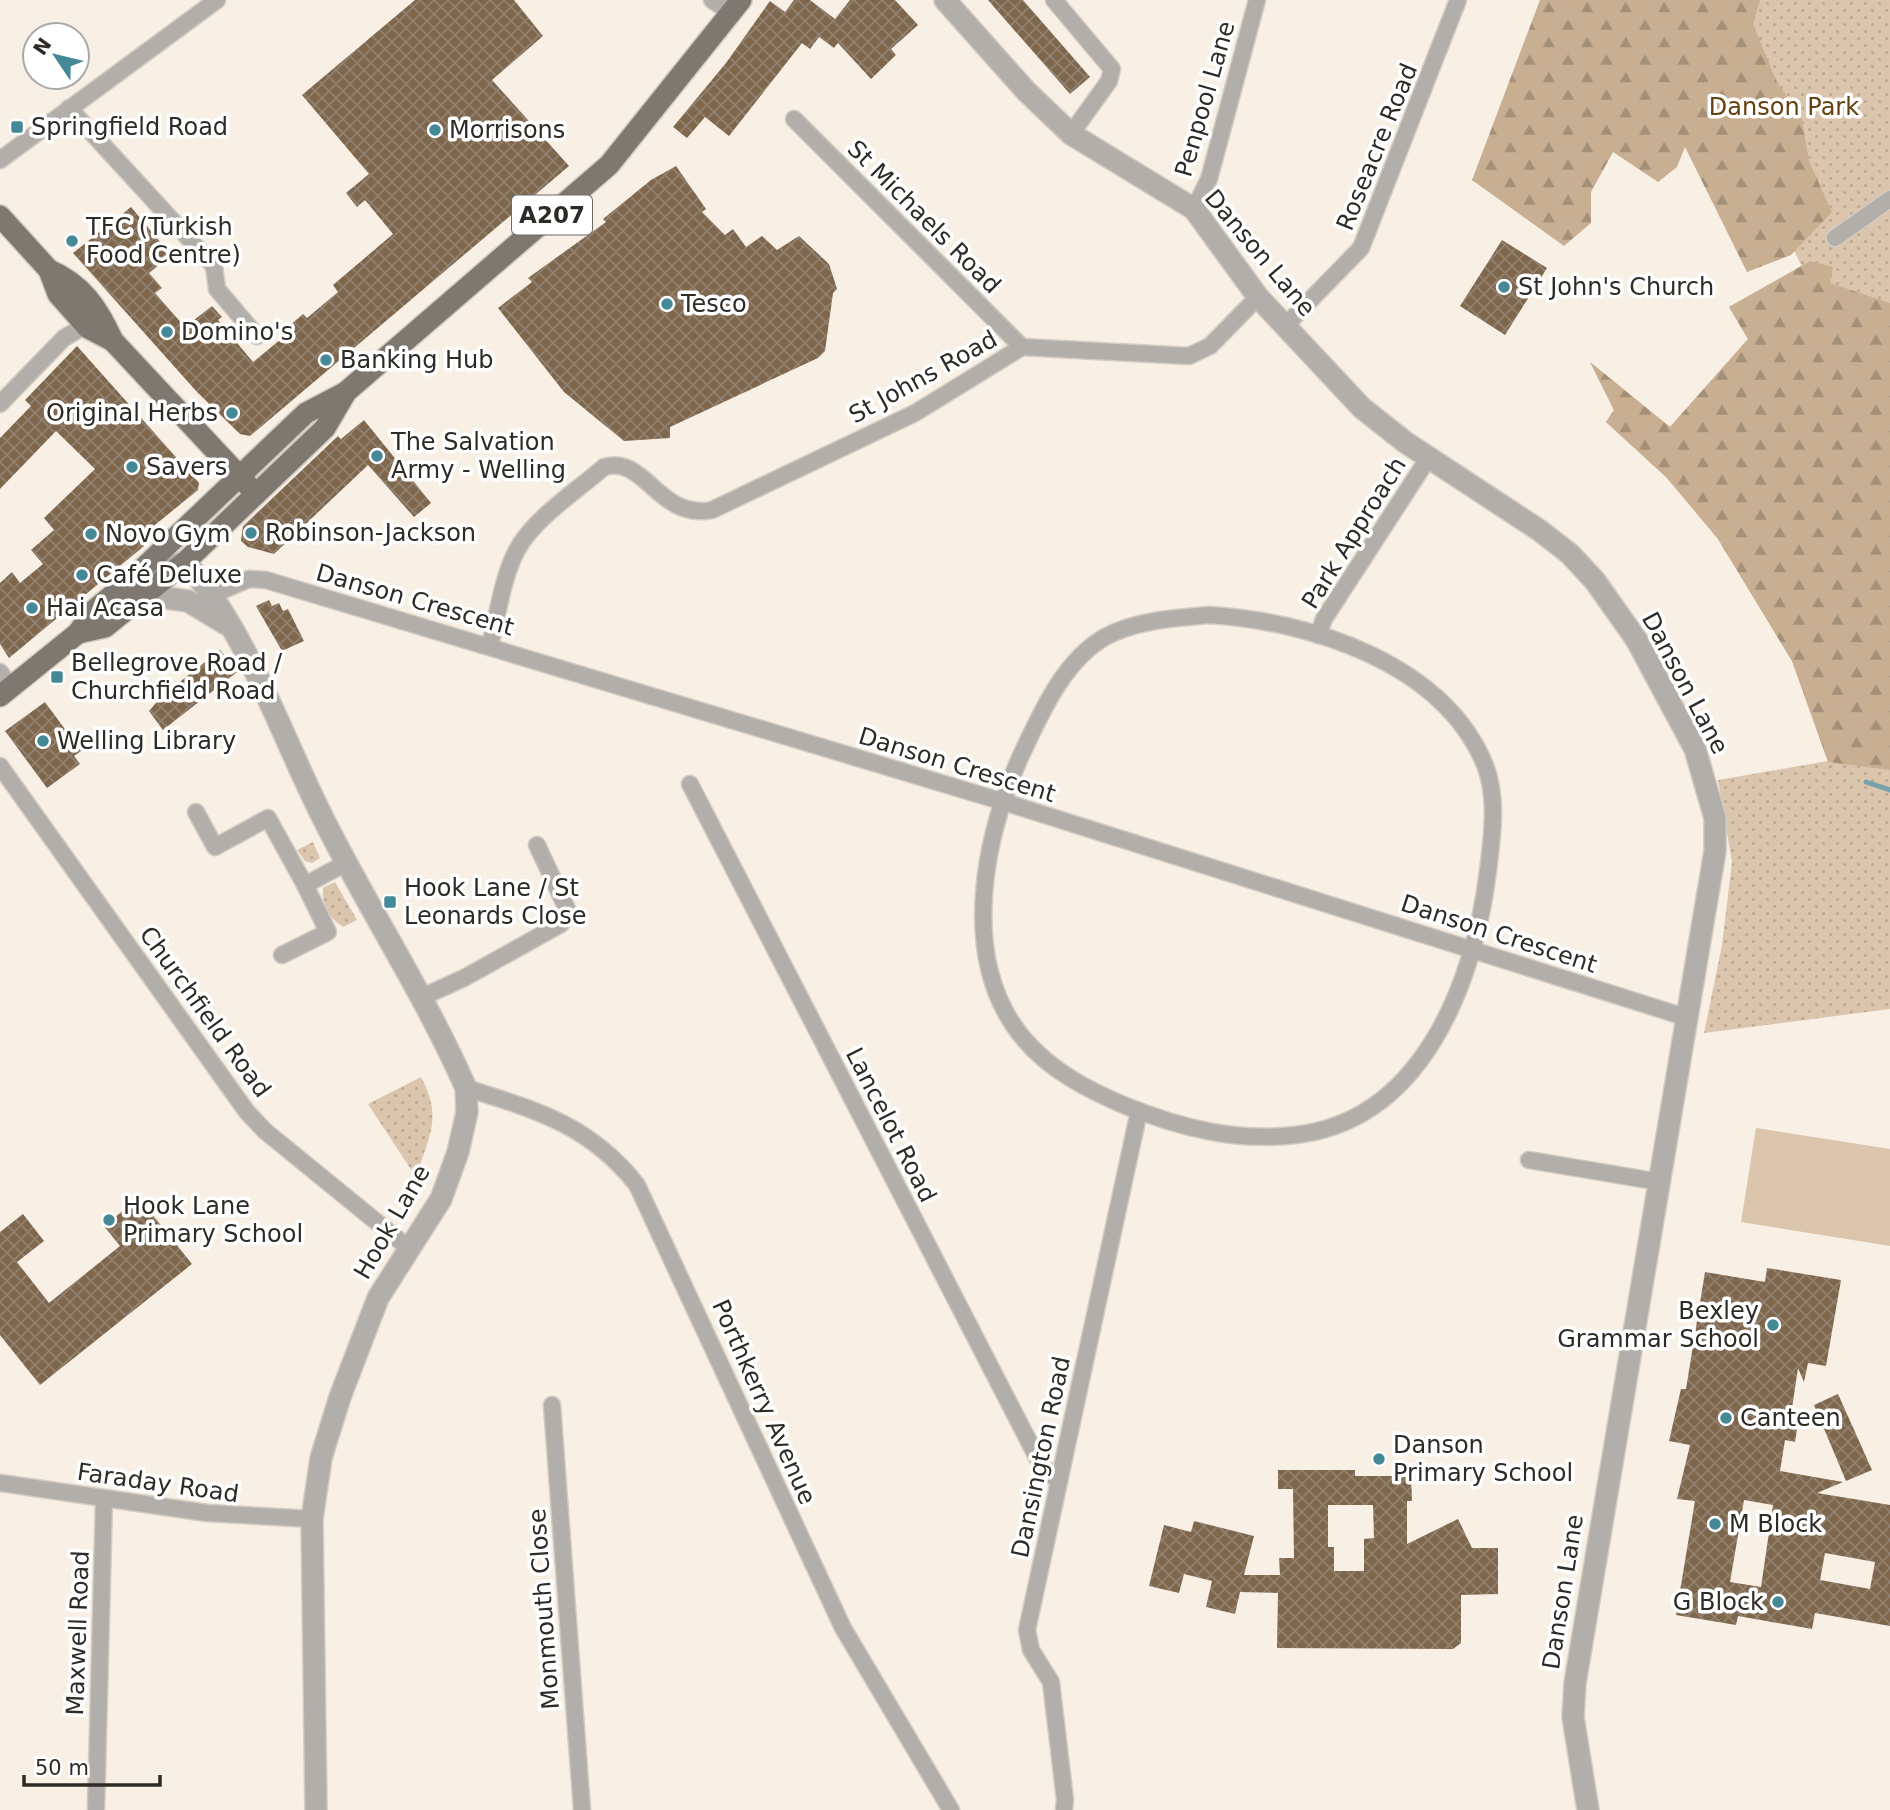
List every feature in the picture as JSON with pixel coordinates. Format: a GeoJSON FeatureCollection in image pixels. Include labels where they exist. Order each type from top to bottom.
{"type":"FeatureCollection","features":[{"type":"Feature","properties":{"kind":"main road","name":"A207"},"geometry":{"type":"LineString","coordinates":[[4,685],[78,634],[92,612],[140,585],[240,477],[306,413],[346,392],[609,165],[640,130],[736,6]]}},
{"type":"Feature","properties":{"kind":"main road"},"geometry":{"type":"LineString","coordinates":[[0,216],[49,270],[58,294],[86,325],[113,341],[256,494]]}},
{"type":"Feature","properties":{"kind":"main road"},"geometry":{"type":"LineString","coordinates":[[49,270],[71,279],[101,314],[113,341]]}},
{"type":"Feature","properties":{"kind":"main road","name":"A207"},"geometry":{"type":"LineString","coordinates":[[185,562],[325,428],[346,392]]}},
{"type":"Feature","properties":{"kind":"street"},"geometry":{"type":"LineString","coordinates":[[0,160],[217,0]]}},
{"type":"Feature","properties":{"kind":"street"},"geometry":{"type":"LineString","coordinates":[[712,0],[736,6]]}},
{"type":"Feature","properties":{"kind":"street","name":"Danson Lane"},"geometry":{"type":"LineString","coordinates":[[945,0],[1026,91],[1071,134],[1194,208],[1258,297],[1362,408],[1392,433],[1539,530],[1570,554],[1609,600],[1636,639],[1695,749],[1715,818],[1715,851],[1575,1683],[1573,1717],[1588,1810]]}},
{"type":"Feature","properties":{"kind":"street","name":"Penpool Lane"},"geometry":{"type":"LineString","coordinates":[[1194,208],[1209,179],[1257,0]]}},
{"type":"Feature","properties":{"kind":"street","name":"Roseacre Road"},"geometry":{"type":"LineString","coordinates":[[1285,326],[1362,248],[1458,0]]}},
{"type":"Feature","properties":{"kind":"street"},"geometry":{"type":"LineString","coordinates":[[1058,2],[1112,69],[1109,81],[1071,134]]}},
{"type":"Feature","properties":{"kind":"street"},"geometry":{"type":"LineString","coordinates":[[69,108],[214,266],[218,289],[257,336]]}},
{"type":"Feature","properties":{"kind":"street","name":"St Michaels Road"},"geometry":{"type":"LineString","coordinates":[[794,119],[1022,347]]}},
{"type":"Feature","properties":{"kind":"street"},"geometry":{"type":"LineString","coordinates":[[1835,238],[1890,199]]}},
{"type":"Feature","properties":{"kind":"street","name":"St Johns Road"},"geometry":{"type":"LineString","coordinates":[[490,645],[511,563],[518,548],[530,531],[604,467],[616,464],[629,467],[673,505],[699,512],[712,510],[915,413],[1022,347],[1189,356],[1210,346],[1258,297]]}},
{"type":"Feature","properties":{"kind":"street"},"geometry":{"type":"LineString","coordinates":[[0,404],[64,338],[86,325]]}},
{"type":"Feature","properties":{"kind":"street","name":"Park Approach"},"geometry":{"type":"LineString","coordinates":[[1318,635],[1324,619],[1429,457]]}},
{"type":"Feature","properties":{"kind":"street"},"geometry":{"type":"LineString","coordinates":[[140,585],[185,562]]}},
{"type":"Feature","properties":{"kind":"street","name":"Hook Lane"},"geometry":{"type":"LineString","coordinates":[[185,562],[212,595],[247,659],[346,863],[466,1088],[467,1112],[458,1152],[441,1199],[411,1251],[378,1298],[340,1397],[321,1458],[312,1519],[316,1810]]}},
{"type":"Feature","properties":{"kind":"street","name":"Danson Crescent"},"geometry":{"type":"LineString","coordinates":[[212,595],[249,579],[267,580],[1004,802],[1688,1018]]}},
{"type":"Feature","properties":{"kind":"street","name":"Hook Lane"},"geometry":{"type":"LineString","coordinates":[[140,585],[188,601],[228,625]]}},
{"type":"Feature","properties":{"kind":"street"},"geometry":{"type":"LineString","coordinates":[[1209,615],[1267,621],[1318,635],[1366,653],[1419,685],[1458,721],[1487,769],[1493,800],[1486,892],[1473,950],[1441,1030],[1416,1066],[1383,1100],[1350,1121],[1323,1131],[1250,1137],[1215,1134],[1139,1111],[1071,1079],[1025,1040],[1008,1016],[988,960],[983,924],[985,887],[1004,802],[1016,767],[1057,687],[1082,656],[1107,636],[1143,623],[1209,615]]}},
{"type":"Feature","properties":{"kind":"street","name":"Churchfield Road"},"geometry":{"type":"LineString","coordinates":[[0,766],[247,1112],[411,1251]]}},
{"type":"Feature","properties":{"kind":"street","name":"Lancelot Road"},"geometry":{"type":"LineString","coordinates":[[690,784],[1041,1465],[1059,1482]]}},
{"type":"Feature","properties":{"kind":"street"},"geometry":{"type":"LineString","coordinates":[[197,812],[215,847],[268,818],[328,932],[282,955]]}},
{"type":"Feature","properties":{"kind":"street"},"geometry":{"type":"LineString","coordinates":[[420,998],[464,978],[561,924],[568,909],[537,845]]}},
{"type":"Feature","properties":{"kind":"street"},"geometry":{"type":"LineString","coordinates":[[305,885],[346,863]]}},
{"type":"Feature","properties":{"kind":"street","name":"Porthkerry Avenue"},"geometry":{"type":"LineString","coordinates":[[466,1088],[548,1114],[570,1125],[592,1139],[637,1185],[843,1628],[951,1810]]}},
{"type":"Feature","properties":{"kind":"street","name":"Dansington Road"},"geometry":{"type":"LineString","coordinates":[[1064,1810],[1051,1682],[1031,1650],[1027,1630],[1139,1111]]}},
{"type":"Feature","properties":{"kind":"street"},"geometry":{"type":"LineString","coordinates":[[1529,1160],[1660,1182]]}},
{"type":"Feature","properties":{"kind":"street","name":"Monmouth Close"},"geometry":{"type":"LineString","coordinates":[[552,1405],[582,1810]]}},
{"type":"Feature","properties":{"kind":"street","name":"Faraday Road"},"geometry":{"type":"LineString","coordinates":[[0,1483],[240,1517],[312,1519]]}},
{"type":"Feature","properties":{"kind":"street","name":"Maxwell Road"},"geometry":{"type":"LineString","coordinates":[[96,1810],[104,1499]]}},
{"type":"Feature","properties":{"kind":"green space"},"geometry":{"type":"Polygon","coordinates":[[[1540,0],[1760,0],[1753,24],[1776,80],[1802,120],[1809,161],[1832,212],[1791,255],[1747,272],[1685,147],[1677,167],[1658,182],[1613,152],[1591,192],[1591,223],[1564,246],[1472,180],[1540,0]]]}},
{"type":"Feature","properties":{"kind":"green space","name":"Danson Park"},"geometry":{"type":"Polygon","coordinates":[[[1617,0],[1890,0],[1890,1009],[1704,1033],[1722,945],[1732,862],[1718,780],[1828,761],[1792,661],[1718,539],[1667,478],[1606,422],[1614,410],[1590,362],[1670,427],[1748,339],[1729,307],[1802,267],[1794,250],[1747,272],[1617,0]]]}},
{"type":"Feature","properties":{"kind":"green space"},"geometry":{"type":"Polygon","coordinates":[[[1810,261],[1833,267],[1830,283],[1890,303],[1890,770],[1828,762],[1792,661],[1718,539],[1667,478],[1606,422],[1614,410],[1590,362],[1670,427],[1748,339],[1729,307],[1810,261]]]}},
{"type":"Feature","properties":{"kind":"green space"},"geometry":{"type":"Polygon","coordinates":[[[313,842],[320,858],[312,863],[305,861],[297,850],[313,842]]]}},
{"type":"Feature","properties":{"kind":"green space"},"geometry":{"type":"Polygon","coordinates":[[[335,882],[357,920],[343,927],[330,915],[324,901],[323,888],[335,882]]]}},
{"type":"Feature","properties":{"kind":"green space"},"geometry":{"type":"Polygon","coordinates":[[[421,1077],[428,1091],[433,1116],[416,1177],[368,1104],[421,1077]]]}},
{"type":"Feature","properties":{"kind":"green space"},"geometry":{"type":"Polygon","coordinates":[[[1756,1128],[1890,1149],[1890,1246],[1741,1222],[1756,1128]]]}},
{"type":"Feature","properties":{"kind":"building","name":"Morrisons"},"geometry":{"type":"Polygon","coordinates":[[[415,0],[514,0],[543,36],[492,80],[569,166],[250,436],[240,434],[197,392],[73,253],[131,207],[171,255],[149,273],[162,288],[155,293],[185,327],[212,306],[222,317],[218,320],[253,362],[286,335],[283,331],[303,314],[307,318],[338,292],[333,285],[393,234],[365,200],[357,207],[346,193],[369,174],[302,95],[415,0]]]}},
{"type":"Feature","properties":{"kind":"building"},"geometry":{"type":"Polygon","coordinates":[[[794,0],[810,0],[835,19],[850,0],[895,0],[918,25],[891,49],[896,55],[871,79],[838,43],[834,48],[819,37],[810,49],[802,43],[729,136],[705,117],[687,138],[673,127],[726,63],[770,1],[785,12],[794,0]]]}},
{"type":"Feature","properties":{"kind":"building"},"geometry":{"type":"Polygon","coordinates":[[[988,0],[1023,0],[1090,77],[1070,94],[988,0]]]}},
{"type":"Feature","properties":{"kind":"building","name":"Tesco"},"geometry":{"type":"Polygon","coordinates":[[[676,166],[706,209],[702,212],[725,235],[733,229],[746,247],[762,236],[777,250],[799,236],[829,264],[837,289],[833,293],[825,351],[818,358],[670,427],[670,438],[624,441],[564,392],[498,308],[532,282],[528,278],[606,222],[603,219],[651,180],[676,166]]]}},
{"type":"Feature","properties":{"kind":"building","name":"St John's Church"},"geometry":{"type":"Polygon","coordinates":[[[1502,240],[1547,268],[1505,335],[1460,306],[1502,240]]]}},
{"type":"Feature","properties":{"kind":"building"},"geometry":{"type":"Polygon","coordinates":[[[77,346],[199,483],[198,490],[145,533],[144,546],[9,658],[0,644],[0,583],[12,572],[20,583],[43,564],[31,550],[54,530],[44,518],[95,469],[56,431],[0,489],[0,438],[31,406],[25,400],[77,346]]]}},
{"type":"Feature","properties":{"kind":"building"},"geometry":{"type":"Polygon","coordinates":[[[364,420],[431,503],[414,517],[368,465],[274,554],[248,547],[241,541],[243,526],[338,436],[341,439],[364,420]]]}},
{"type":"Feature","properties":{"kind":"building"},"geometry":{"type":"Polygon","coordinates":[[[269,600],[272,606],[279,603],[283,611],[288,609],[304,641],[282,651],[256,606],[269,600]]]}},
{"type":"Feature","properties":{"kind":"building"},"geometry":{"type":"Polygon","coordinates":[[[220,650],[237,672],[163,730],[149,711],[161,697],[220,650]]]}},
{"type":"Feature","properties":{"kind":"building","name":"Welling Library"},"geometry":{"type":"Polygon","coordinates":[[[45,702],[81,751],[74,756],[80,764],[47,788],[5,731],[45,702]]]}},
{"type":"Feature","properties":{"kind":"building"},"geometry":{"type":"Polygon","coordinates":[[[139,1198],[192,1264],[40,1385],[0,1335],[0,1232],[23,1214],[44,1241],[17,1262],[49,1303],[120,1246],[104,1226],[139,1198]]]}},
{"type":"Feature","properties":{"kind":"building"},"geometry":{"type":"Polygon","coordinates":[[[1767,1268],[1841,1280],[1826,1366],[1808,1363],[1804,1382],[1798,1368],[1791,1415],[1800,1410],[1795,1442],[1785,1440],[1780,1471],[1843,1482],[1817,1493],[1890,1505],[1890,1626],[1815,1613],[1812,1629],[1738,1616],[1736,1625],[1676,1615],[1695,1501],[1677,1499],[1690,1445],[1669,1441],[1681,1389],[1686,1389],[1705,1272],[1765,1282],[1767,1268]],[[1744,1500],[1730,1582],[1761,1587],[1773,1505],[1744,1500]],[[1825,1553],[1820,1580],[1870,1589],[1875,1562],[1825,1553]]]}},
{"type":"Feature","properties":{"kind":"building"},"geometry":{"type":"Polygon","coordinates":[[[1838,1394],[1872,1470],[1846,1481],[1814,1405],[1838,1394]]]}},
{"type":"Feature","properties":{"kind":"building"},"geometry":{"type":"Polygon","coordinates":[[[1278,1470],[1355,1470],[1355,1476],[1411,1476],[1412,1501],[1407,1501],[1407,1544],[1458,1519],[1472,1548],[1498,1548],[1498,1594],[1461,1595],[1461,1643],[1453,1649],[1277,1648],[1278,1593],[1240,1592],[1235,1614],[1206,1607],[1212,1581],[1184,1574],[1179,1593],[1149,1586],[1164,1525],[1191,1532],[1194,1521],[1254,1536],[1244,1575],[1280,1575],[1279,1558],[1294,1558],[1293,1489],[1278,1489],[1278,1470]],[[1328,1505],[1328,1547],[1334,1547],[1334,1571],[1364,1571],[1364,1539],[1374,1538],[1373,1505],[1328,1505]]]}},
{"type":"Feature","properties":{"kind":"waterway"},"geometry":{"type":"LineString","coordinates":[[1866,782],[1890,790]]}},
{"type":"Feature","properties":{"kind":"place","name":"Springfield Road"},"geometry":{"type":"Point","coordinates":[17,127]}},
{"type":"Feature","properties":{"kind":"place","name":"Morrisons"},"geometry":{"type":"Point","coordinates":[435,130]}},
{"type":"Feature","properties":{"kind":"place","name":"TFC (Turkish Food Centre)"},"geometry":{"type":"Point","coordinates":[72,241]}},
{"type":"Feature","properties":{"kind":"place","name":"St John's Church"},"geometry":{"type":"Point","coordinates":[1504,287]}},
{"type":"Feature","properties":{"kind":"place","name":"Tesco"},"geometry":{"type":"Point","coordinates":[667,304]}},
{"type":"Feature","properties":{"kind":"place","name":"Domino's"},"geometry":{"type":"Point","coordinates":[167,332]}},
{"type":"Feature","properties":{"kind":"place","name":"Banking Hub"},"geometry":{"type":"Point","coordinates":[326,360]}},
{"type":"Feature","properties":{"kind":"place","name":"Original Herbs"},"geometry":{"type":"Point","coordinates":[232,413]}},
{"type":"Feature","properties":{"kind":"place","name":"The Salvation Army - Welling"},"geometry":{"type":"Point","coordinates":[377,456]}},
{"type":"Feature","properties":{"kind":"place","name":"Savers"},"geometry":{"type":"Point","coordinates":[132,467]}},
{"type":"Feature","properties":{"kind":"place","name":"Robinson-Jackson"},"geometry":{"type":"Point","coordinates":[251,533]}},
{"type":"Feature","properties":{"kind":"place","name":"Novo Gym"},"geometry":{"type":"Point","coordinates":[91,534]}},
{"type":"Feature","properties":{"kind":"place","name":"Café Deluxe"},"geometry":{"type":"Point","coordinates":[82,575]}},
{"type":"Feature","properties":{"kind":"place","name":"Hai Acasa"},"geometry":{"type":"Point","coordinates":[32,608]}},
{"type":"Feature","properties":{"kind":"place","name":"Bellegrove Road / Churchfield Road"},"geometry":{"type":"Point","coordinates":[57,677]}},
{"type":"Feature","properties":{"kind":"place","name":"Welling Library"},"geometry":{"type":"Point","coordinates":[43,741]}},
{"type":"Feature","properties":{"kind":"place","name":"Hook Lane / St Leonards Close"},"geometry":{"type":"Point","coordinates":[390,902]}},
{"type":"Feature","properties":{"kind":"place","name":"Hook Lane Primary School"},"geometry":{"type":"Point","coordinates":[109,1220]}},
{"type":"Feature","properties":{"kind":"place","name":"Bexley Grammar School"},"geometry":{"type":"Point","coordinates":[1773,1325]}},
{"type":"Feature","properties":{"kind":"place","name":"Canteen"},"geometry":{"type":"Point","coordinates":[1726,1418]}},
{"type":"Feature","properties":{"kind":"place","name":"Danson Primary School"},"geometry":{"type":"Point","coordinates":[1379,1459]}},
{"type":"Feature","properties":{"kind":"place","name":"M Block"},"geometry":{"type":"Point","coordinates":[1715,1524]}},
{"type":"Feature","properties":{"kind":"place","name":"G Block"},"geometry":{"type":"Point","coordinates":[1778,1602]}}]}
